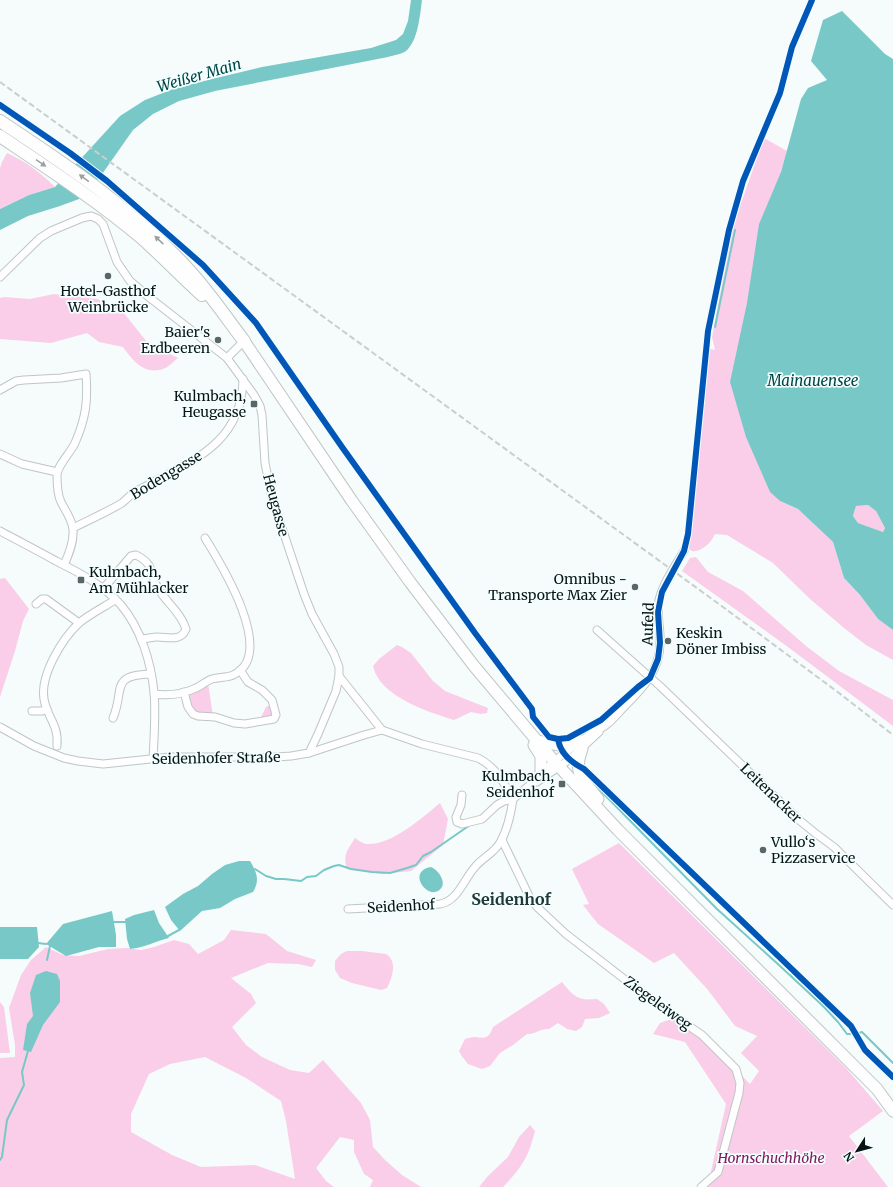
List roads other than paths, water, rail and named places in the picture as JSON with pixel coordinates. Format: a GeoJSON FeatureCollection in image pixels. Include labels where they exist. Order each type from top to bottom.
{"type":"FeatureCollection","features":[{"type":"Feature","properties":{"kind":"highway"},"geometry":{"type":"LineString","coordinates":[[0,121],[31,142],[60,169],[100,197],[189,284],[222,312],[244,341]]}},
{"type":"Feature","properties":{"kind":"highway"},"geometry":{"type":"LineString","coordinates":[[0,136],[25,152],[60,169]]}},
{"type":"Feature","properties":{"kind":"main road"},"geometry":{"type":"LineString","coordinates":[[244,341],[352,501],[410,582],[465,654],[537,741],[618,830],[877,1089],[893,1111]]}},
{"type":"Feature","properties":{"kind":"main road"},"geometry":{"type":"LineString","coordinates":[[530,732],[532,742],[541,756],[541,773]]}},
{"type":"Feature","properties":{"kind":"main road"},"geometry":{"type":"LineString","coordinates":[[537,741],[559,745],[582,745],[578,761],[581,778],[606,810],[618,830]]}},
{"type":"Feature","properties":{"kind":"street","name":"Heugasse"},"geometry":{"type":"LineString","coordinates":[[0,277],[40,238],[51,231],[82,218],[91,216],[98,219],[103,224],[117,262],[130,280],[150,298],[227,358],[243,379],[260,406],[266,463],[272,498],[292,561],[312,614],[334,654],[340,676]]}},
{"type":"Feature","properties":{"kind":"street"},"geometry":{"type":"LineString","coordinates":[[227,358],[244,341]]}},
{"type":"Feature","properties":{"kind":"street"},"geometry":{"type":"LineString","coordinates":[[0,390],[16,381],[61,378],[86,374],[88,395],[82,424],[74,444],[57,472],[60,500],[74,528],[70,553],[64,565]]}},
{"type":"Feature","properties":{"kind":"street","name":"Bodengasse"},"geometry":{"type":"LineString","coordinates":[[74,528],[122,503],[135,492],[177,470],[208,450],[221,438],[233,422],[240,403],[243,379]]}},
{"type":"Feature","properties":{"kind":"street"},"geometry":{"type":"LineString","coordinates":[[0,454],[22,464],[57,472]]}},
{"type":"Feature","properties":{"kind":"street"},"geometry":{"type":"LineString","coordinates":[[0,531],[88,578],[115,600],[128,615],[147,654],[151,674],[154,694],[153,759]]}},
{"type":"Feature","properties":{"kind":"street"},"geometry":{"type":"LineString","coordinates":[[154,694],[184,692],[196,688],[211,680],[235,674],[245,665],[251,654],[251,645],[247,625],[236,595],[205,538]]}},
{"type":"Feature","properties":{"kind":"street","name":"Aufeld"},"geometry":{"type":"LineString","coordinates":[[557,764],[582,745],[596,730],[600,730],[613,718],[643,688],[650,678],[658,659],[660,643],[658,612],[660,597],[684,551]]}},
{"type":"Feature","properties":{"kind":"street"},"geometry":{"type":"LineString","coordinates":[[103,589],[132,556],[136,555],[141,557],[150,566],[160,590],[178,611],[186,629],[182,635],[176,638],[157,637],[141,639]]}},
{"type":"Feature","properties":{"kind":"street"},"geometry":{"type":"LineString","coordinates":[[36,604],[42,599],[46,599],[80,623]]}},
{"type":"Feature","properties":{"kind":"street"},"geometry":{"type":"LineString","coordinates":[[57,746],[58,736],[56,728],[47,708],[43,693],[50,667],[56,652],[80,623],[115,600]]}},
{"type":"Feature","properties":{"kind":"street","name":"Aufeld"},"geometry":{"type":"LineString","coordinates":[[597,630],[650,678]]}},
{"type":"Feature","properties":{"kind":"street"},"geometry":{"type":"LineString","coordinates":[[184,692],[188,707],[198,716],[215,717],[234,723],[245,724],[274,719],[276,715],[272,700],[262,690],[248,682],[240,670]]}},
{"type":"Feature","properties":{"kind":"street"},"geometry":{"type":"LineString","coordinates":[[113,718],[117,708],[120,686],[124,680],[129,676],[151,674]]}},
{"type":"Feature","properties":{"kind":"street"},"geometry":{"type":"LineString","coordinates":[[340,676],[382,730],[422,744],[478,758],[486,762],[499,776],[513,799]]}},
{"type":"Feature","properties":{"kind":"street"},"geometry":{"type":"LineString","coordinates":[[309,753],[336,690],[340,676]]}},
{"type":"Feature","properties":{"kind":"street","name":"Leitenacker"},"geometry":{"type":"LineString","coordinates":[[650,678],[799,820],[834,847],[893,906]]}},
{"type":"Feature","properties":{"kind":"street"},"geometry":{"type":"LineString","coordinates":[[32,711],[42,711],[47,708]]}},
{"type":"Feature","properties":{"kind":"street","name":"Seidenhofer Straße"},"geometry":{"type":"LineString","coordinates":[[0,727],[34,746],[64,758],[103,764],[170,757],[261,758],[309,753]]}},
{"type":"Feature","properties":{"kind":"street"},"geometry":{"type":"LineString","coordinates":[[309,753],[382,730]]}},
{"type":"Feature","properties":{"kind":"street"},"geometry":{"type":"LineString","coordinates":[[531,784],[536,782],[557,764]]}},
{"type":"Feature","properties":{"kind":"street"},"geometry":{"type":"LineString","coordinates":[[462,795],[461,805],[456,817],[457,822],[462,824],[482,819],[497,805],[504,801],[513,799],[531,784],[541,773],[557,764]]}},
{"type":"Feature","properties":{"kind":"street","name":"Seidenhof"},"geometry":{"type":"LineString","coordinates":[[348,909],[446,903],[453,898],[470,872],[494,851],[502,840],[511,812],[513,799]]}},
{"type":"Feature","properties":{"kind":"street","name":"Ziegeleiweg"},"geometry":{"type":"LineString","coordinates":[[502,840],[530,898],[537,907],[571,938],[654,1002],[702,1035],[736,1069],[740,1083],[739,1093],[718,1172],[701,1187]]}},
{"type":"Feature","properties":{"kind":"water"},"geometry":{"type":"Polygon","coordinates":[[[411,0],[422,0],[416,34],[410,47],[406,51],[388,57],[215,91],[179,101],[153,114],[133,130],[100,177],[79,199],[28,216],[0,230],[0,209],[29,195],[55,187],[120,116],[145,100],[173,89],[262,67],[371,48],[396,40],[403,34],[408,21],[411,0]]]}},
{"type":"Feature","properties":{"kind":"water","name":"Mainauensee"},"geometry":{"type":"Polygon","coordinates":[[[842,11],[885,54],[893,59],[893,630],[878,619],[860,595],[844,578],[833,542],[798,509],[780,501],[770,492],[746,437],[730,382],[747,303],[759,224],[781,172],[801,99],[808,88],[827,80],[811,61],[823,20],[842,11]],[[868,505],[856,506],[853,516],[858,523],[883,532],[885,528],[876,511],[868,505]]]}},
{"type":"Feature","properties":{"kind":"water"},"geometry":{"type":"Polygon","coordinates":[[[239,861],[250,861],[254,869],[257,880],[253,892],[235,899],[220,908],[202,911],[180,931],[171,920],[165,907],[183,894],[198,886],[225,865],[239,861]]]}},
{"type":"Feature","properties":{"kind":"water"},"geometry":{"type":"Polygon","coordinates":[[[431,867],[440,874],[443,882],[443,885],[438,891],[433,892],[424,888],[420,878],[420,873],[424,869],[431,867]]]}},
{"type":"Feature","properties":{"kind":"water"},"geometry":{"type":"Polygon","coordinates":[[[154,910],[159,923],[169,938],[130,949],[127,939],[125,919],[154,910]]]}},
{"type":"Feature","properties":{"kind":"water"},"geometry":{"type":"Polygon","coordinates":[[[112,911],[116,935],[116,947],[99,947],[66,956],[46,944],[63,924],[112,911]]]}},
{"type":"Feature","properties":{"kind":"water"},"geometry":{"type":"Polygon","coordinates":[[[0,927],[37,927],[39,947],[28,959],[0,959],[0,927]]]}},
{"type":"Feature","properties":{"kind":"water"},"geometry":{"type":"Polygon","coordinates":[[[46,971],[57,974],[60,981],[60,1002],[43,1025],[31,1052],[23,1050],[27,1024],[33,1016],[30,993],[36,975],[46,971]]]}},
{"type":"Feature","properties":{"kind":"waterway"},"geometry":{"type":"LineString","coordinates":[[715,327],[735,230]]}},
{"type":"Feature","properties":{"kind":"waterway"},"geometry":{"type":"LineString","coordinates":[[591,781],[717,909],[823,1006],[847,1034],[850,1034]]}},
{"type":"Feature","properties":{"kind":"waterway"},"geometry":{"type":"LineString","coordinates":[[255,869],[266,876],[276,879],[301,881],[307,877],[316,876],[324,870],[339,865],[351,869],[390,873],[416,865],[423,856],[470,825]]}},
{"type":"Feature","properties":{"kind":"waterway"},"geometry":{"type":"LineString","coordinates":[[113,922],[126,922]]}},
{"type":"Feature","properties":{"kind":"waterway"},"geometry":{"type":"LineString","coordinates":[[168,936],[179,930]]}},
{"type":"Feature","properties":{"kind":"waterway"},"geometry":{"type":"LineString","coordinates":[[38,943],[46,944]]}},
{"type":"Feature","properties":{"kind":"waterway"},"geometry":{"type":"LineString","coordinates":[[47,960],[50,946]]}},
{"type":"Feature","properties":{"kind":"waterway"},"geometry":{"type":"LineString","coordinates":[[859,1033],[862,1032],[893,1063]]}},
{"type":"Feature","properties":{"kind":"waterway"},"geometry":{"type":"LineString","coordinates":[[0,1160],[2,1157],[7,1120],[24,1085],[22,1072],[28,1051]]}},
{"type":"Feature","properties":{"kind":"railway"},"geometry":{"type":"LineString","coordinates":[[0,82],[723,607],[893,735]]}},
{"type":"Feature","properties":{"kind":"place","name":"Hotel-Gasthof Weinbrücke"},"geometry":{"type":"Point","coordinates":[108,276]}},
{"type":"Feature","properties":{"kind":"place","name":"Baier's Erdbeeren"},"geometry":{"type":"Point","coordinates":[218,340]}},
{"type":"Feature","properties":{"kind":"place","name":"Kulmbach, Heugasse"},"geometry":{"type":"Point","coordinates":[254,404]}},
{"type":"Feature","properties":{"kind":"place","name":"Kulmbach, Am Mühlacker"},"geometry":{"type":"Point","coordinates":[81,580]}},
{"type":"Feature","properties":{"kind":"place","name":"Omnibus - Transporte Max Zier"},"geometry":{"type":"Point","coordinates":[635,587]}},
{"type":"Feature","properties":{"kind":"place","name":"Keskin Döner Imbiss"},"geometry":{"type":"Point","coordinates":[668,641]}},
{"type":"Feature","properties":{"kind":"place","name":"Kulmbach, Seidenhof"},"geometry":{"type":"Point","coordinates":[562,784]}},
{"type":"Feature","properties":{"kind":"place","name":"Vullo‘s Pizzaservice"},"geometry":{"type":"Point","coordinates":[763,850]}},
{"type":"Feature","properties":{"kind":"district","name":"Seidenhof"},"geometry":{"type":"Point","coordinates":[511,899]}},
{"type":"Feature","properties":{"kind":"water label","name":"Weißer Main"},"geometry":{"type":"Point","coordinates":[199,75]}},
{"type":"Feature","properties":{"kind":"park label","name":"Hornschuchhöhe"},"geometry":{"type":"Point","coordinates":[771,1158]}}]}
